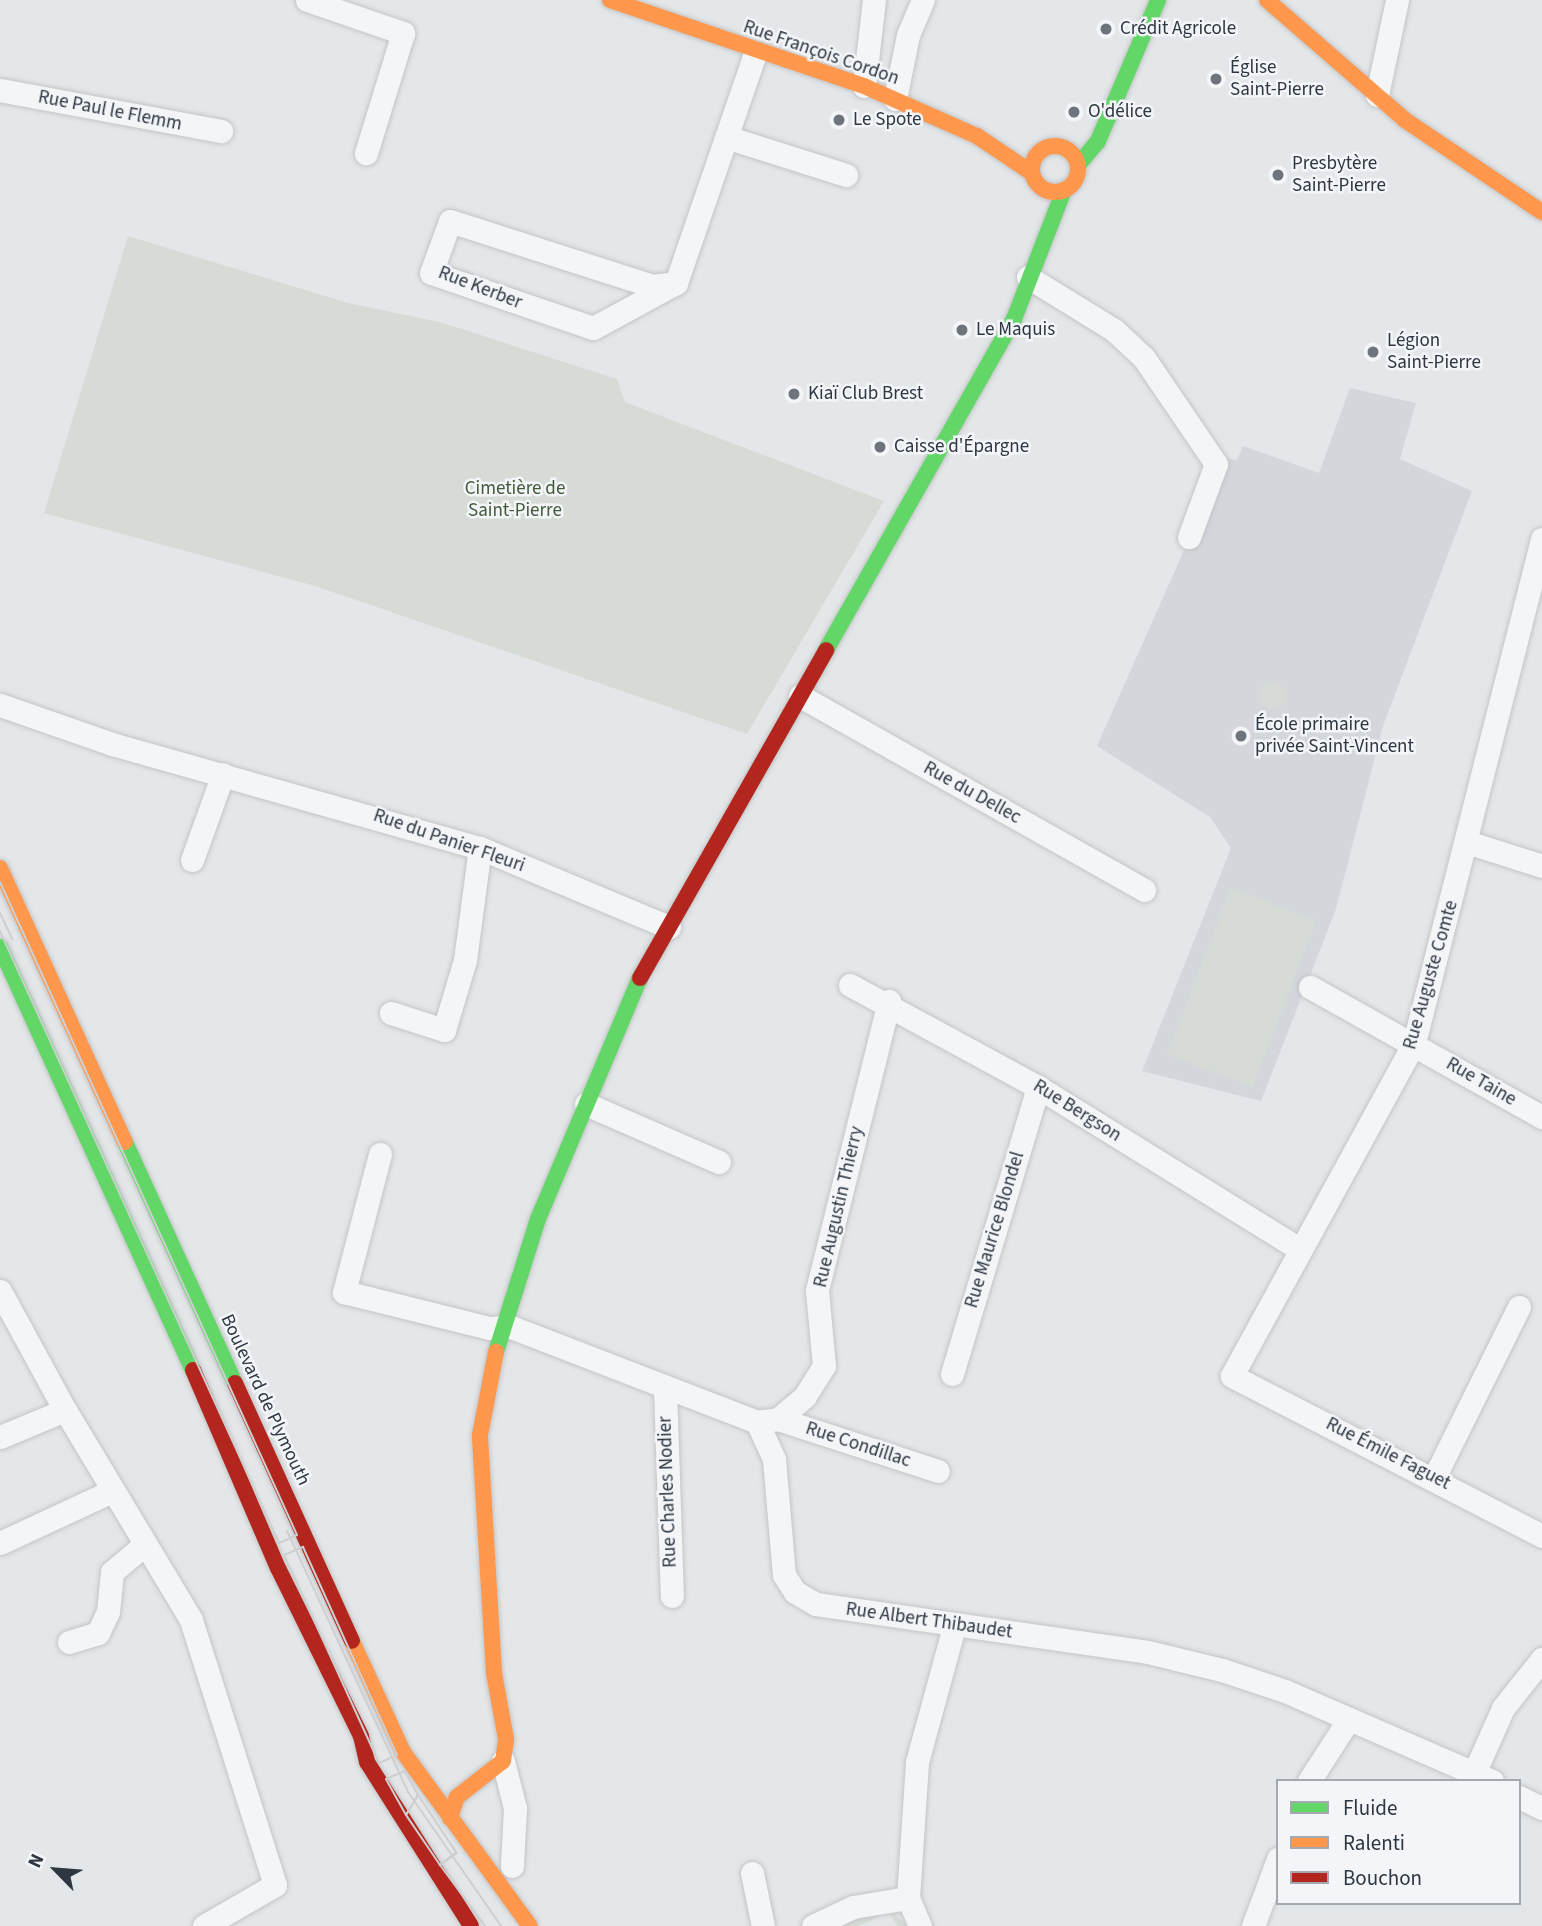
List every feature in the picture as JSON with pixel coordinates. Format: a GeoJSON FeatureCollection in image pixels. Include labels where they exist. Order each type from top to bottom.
{"type":"FeatureCollection","features":[{"type":"Feature","properties":{"kind":"main road","name":"Rue François Cordon"},"geometry":{"type":"LineString","coordinates":[[610,0],[755,53],[864,86],[895,99],[977,136],[1036,179]]}},
{"type":"Feature","properties":{"kind":"main road"},"geometry":{"type":"LineString","coordinates":[[489,1741],[494,1673],[480,1435],[501,1327],[586,1104],[636,985],[1014,319],[1063,190],[1075,180],[1078,165],[1098,141],[1158,0]]}},
{"type":"Feature","properties":{"kind":"main road"},"geometry":{"type":"LineString","coordinates":[[1268,0],[1377,95],[1463,164],[1542,212]]}},
{"type":"Feature","properties":{"kind":"main road"},"geometry":{"type":"LineString","coordinates":[[1028,277],[1036,179],[1042,150],[1067,149],[1108,113]]}},
{"type":"Feature","properties":{"kind":"main road","name":"Rue François Cordon"},"geometry":{"type":"LineString","coordinates":[[977,136],[1042,150]]}},
{"type":"Feature","properties":{"kind":"main road"},"geometry":{"type":"LineString","coordinates":[[1067,149],[1078,165]]}},
{"type":"Feature","properties":{"kind":"main road"},"geometry":{"type":"LineString","coordinates":[[1036,179],[1063,190]]}},
{"type":"Feature","properties":{"kind":"main road","name":"Boulevard de Plymouth"},"geometry":{"type":"LineString","coordinates":[[0,868],[403,1752],[429,1793],[530,1926]]}},
{"type":"Feature","properties":{"kind":"main road"},"geometry":{"type":"LineString","coordinates":[[0,947],[257,1509],[278,1568],[297,1597],[367,1762],[407,1833],[471,1926]]}},
{"type":"Feature","properties":{"kind":"main road"},"geometry":{"type":"LineString","coordinates":[[450,1818],[457,1797],[503,1761],[503,1700],[494,1673]]}},
{"type":"Feature","properties":{"kind":"main road"},"geometry":{"type":"LineString","coordinates":[[407,1833],[429,1793],[445,1780]]}},
{"type":"Feature","properties":{"kind":"street"},"geometry":{"type":"LineString","coordinates":[[307,0],[403,33],[366,153]]}},
{"type":"Feature","properties":{"kind":"street"},"geometry":{"type":"LineString","coordinates":[[864,86],[874,0]]}},
{"type":"Feature","properties":{"kind":"street"},"geometry":{"type":"LineString","coordinates":[[895,99],[908,35],[923,0]]}},
{"type":"Feature","properties":{"kind":"street"},"geometry":{"type":"LineString","coordinates":[[1377,95],[1397,0]]}},
{"type":"Feature","properties":{"kind":"street"},"geometry":{"type":"LineString","coordinates":[[676,283],[755,53]]}},
{"type":"Feature","properties":{"kind":"street","name":"Rue Paul le Flemm"},"geometry":{"type":"LineString","coordinates":[[0,90],[221,131]]}},
{"type":"Feature","properties":{"kind":"street"},"geometry":{"type":"LineString","coordinates":[[726,137],[846,175]]}},
{"type":"Feature","properties":{"kind":"street","name":"Rue Kerber"},"geometry":{"type":"LineString","coordinates":[[450,221],[652,286],[676,283],[593,328],[431,273],[450,221]]}},
{"type":"Feature","properties":{"kind":"street"},"geometry":{"type":"LineString","coordinates":[[1028,277],[1114,330],[1144,358],[1216,464],[1189,537]]}},
{"type":"Feature","properties":{"kind":"street","name":"Rue Auguste Comte"},"geometry":{"type":"LineString","coordinates":[[1232,1376],[1298,1249],[1414,1043],[1542,539]]}},
{"type":"Feature","properties":{"kind":"street","name":"Rue du Dellec"},"geometry":{"type":"LineString","coordinates":[[800,696],[1144,890]]}},
{"type":"Feature","properties":{"kind":"street","name":"Rue du Panier Fleuri"},"geometry":{"type":"LineString","coordinates":[[0,705],[223,774],[480,848],[669,927]]}},
{"type":"Feature","properties":{"kind":"street"},"geometry":{"type":"LineString","coordinates":[[192,860],[223,774]]}},
{"type":"Feature","properties":{"kind":"street"},"geometry":{"type":"LineString","coordinates":[[1467,842],[1542,866]]}},
{"type":"Feature","properties":{"kind":"street"},"geometry":{"type":"LineString","coordinates":[[391,1013],[444,1030],[465,960],[480,848]]}},
{"type":"Feature","properties":{"kind":"street","name":"Rue Bergson"},"geometry":{"type":"LineString","coordinates":[[850,985],[889,1001],[1038,1087],[1298,1249]]}},
{"type":"Feature","properties":{"kind":"street","name":"Rue Taine"},"geometry":{"type":"LineString","coordinates":[[1310,987],[1542,1117]]}},
{"type":"Feature","properties":{"kind":"street","name":"Rue Augustin Thierry"},"geometry":{"type":"LineString","coordinates":[[767,1421],[805,1396],[824,1366],[817,1290],[889,1001]]}},
{"type":"Feature","properties":{"kind":"street","name":"Rue Maurice Blondel"},"geometry":{"type":"LineString","coordinates":[[952,1374],[1038,1087]]}},
{"type":"Feature","properties":{"kind":"street"},"geometry":{"type":"LineString","coordinates":[[586,1104],[719,1162]]}},
{"type":"Feature","properties":{"kind":"street"},"geometry":{"type":"LineString","coordinates":[[380,1154],[344,1292],[501,1327],[664,1388],[767,1421]]}},
{"type":"Feature","properties":{"kind":"street"},"geometry":{"type":"LineString","coordinates":[[0,1291],[110,1492],[191,1620],[275,1885],[204,1926]]}},
{"type":"Feature","properties":{"kind":"street"},"geometry":{"type":"LineString","coordinates":[[1434,1478],[1519,1307]]}},
{"type":"Feature","properties":{"kind":"street","name":"Rue Émile Faguet"},"geometry":{"type":"LineString","coordinates":[[1232,1376],[1542,1535]]}},
{"type":"Feature","properties":{"kind":"street","name":"Rue Charles Nodier"},"geometry":{"type":"LineString","coordinates":[[664,1388],[672,1596]]}},
{"type":"Feature","properties":{"kind":"street"},"geometry":{"type":"LineString","coordinates":[[0,1437],[65,1410]]}},
{"type":"Feature","properties":{"kind":"street","name":"Rue Condillac"},"geometry":{"type":"LineString","coordinates":[[767,1421],[938,1471]]}},
{"type":"Feature","properties":{"kind":"street","name":"Rue Albert Thibaudet"},"geometry":{"type":"LineString","coordinates":[[767,1421],[774,1459],[784,1575],[795,1592],[816,1604],[954,1627],[1148,1652],[1285,1691],[1483,1776]]}},
{"type":"Feature","properties":{"kind":"street"},"geometry":{"type":"LineString","coordinates":[[0,1543],[110,1492]]}},
{"type":"Feature","properties":{"kind":"street"},"geometry":{"type":"LineString","coordinates":[[69,1642],[98,1633],[112,1572],[143,1546]]}},
{"type":"Feature","properties":{"kind":"street"},"geometry":{"type":"LineString","coordinates":[[920,1926],[908,1898],[917,1762],[954,1627]]}},
{"type":"Feature","properties":{"kind":"street"},"geometry":{"type":"LineString","coordinates":[[1483,1776],[1503,1708],[1542,1659]]}},
{"type":"Feature","properties":{"kind":"street"},"geometry":{"type":"LineString","coordinates":[[1310,1779],[1349,1719]]}},
{"type":"Feature","properties":{"kind":"street"},"geometry":{"type":"LineString","coordinates":[[503,1761],[515,1808],[512,1866]]}},
{"type":"Feature","properties":{"kind":"street"},"geometry":{"type":"LineString","coordinates":[[1521,1798],[1542,1808]]}},
{"type":"Feature","properties":{"kind":"street"},"geometry":{"type":"LineString","coordinates":[[1253,1926],[1276,1864]]}},
{"type":"Feature","properties":{"kind":"street"},"geometry":{"type":"LineString","coordinates":[[752,1873],[763,1926]]}},
{"type":"Feature","properties":{"kind":"street"},"geometry":{"type":"LineString","coordinates":[[813,1926],[853,1907],[908,1898]]}},
{"type":"Feature","properties":{"kind":"shaded area","name":"École primaire privée Saint-Vincent"},"geometry":{"type":"Polygon","coordinates":[[[1350,388],[1416,403],[1400,459],[1472,491],[1383,726],[1336,909],[1261,1101],[1142,1071],[1231,848],[1210,817],[1097,746],[1225,458],[1237,460],[1243,446],[1319,473],[1350,388]]]}},
{"type":"Feature","properties":{"kind":"green space","name":"Cimetière de Saint-Pierre"},"geometry":{"type":"Polygon","coordinates":[[[128,236],[348,303],[440,322],[617,379],[625,402],[884,501],[747,734],[315,586],[44,513],[128,236]]]}},
{"type":"Feature","properties":{"kind":"green space"},"geometry":{"type":"Polygon","coordinates":[[[1272,682],[1281,686],[1285,695],[1281,704],[1272,708],[1263,704],[1259,695],[1263,686],[1272,682]]]}},
{"type":"Feature","properties":{"kind":"green space"},"geometry":{"type":"Polygon","coordinates":[[[1231,888],[1316,921],[1252,1087],[1167,1054],[1231,888]]]}},
{"type":"Feature","properties":{"kind":"green space"},"geometry":{"type":"Polygon","coordinates":[[[887,1906],[907,1926],[897,1926],[889,1912],[859,1926],[821,1926],[887,1906]]]}},
{"type":"Feature","properties":{"kind":"tram line"},"geometry":{"type":"LineString","coordinates":[[0,882],[297,1535],[279,1543],[0,931]]}},
{"type":"Feature","properties":{"kind":"tram line"},"geometry":{"type":"LineString","coordinates":[[0,913],[12,939]]}},
{"type":"Feature","properties":{"kind":"tram line"},"geometry":{"type":"LineString","coordinates":[[287,1531],[408,1792],[501,1926]]}},
{"type":"Feature","properties":{"kind":"tram line"},"geometry":{"type":"LineString","coordinates":[[303,1547],[397,1755],[379,1763],[284,1555],[303,1547]]}},
{"type":"Feature","properties":{"kind":"tram line"},"geometry":{"type":"LineString","coordinates":[[405,1771],[418,1795],[406,1815],[386,1779],[405,1771]]}},
{"type":"Feature","properties":{"kind":"tram line"},"geometry":{"type":"LineString","coordinates":[[418,1795],[456,1852],[440,1865],[406,1815],[418,1795]]}},
{"type":"Feature","properties":{"kind":"tram line"},"geometry":{"type":"LineString","coordinates":[[457,1853],[440,1865],[485,1926]]}},
{"type":"Feature","properties":{"kind":"traffic: fast"},"geometry":{"type":"LineString","coordinates":[[1078,165],[1098,141],[1158,0]]}},
{"type":"Feature","properties":{"kind":"traffic: fast"},"geometry":{"type":"LineString","coordinates":[[826,650],[1014,319],[1064,190]]}},
{"type":"Feature","properties":{"kind":"traffic: fast"},"geometry":{"type":"LineString","coordinates":[[0,947],[193,1370]]}},
{"type":"Feature","properties":{"kind":"traffic: fast"},"geometry":{"type":"LineString","coordinates":[[496,1352],[538,1219],[640,978]]}},
{"type":"Feature","properties":{"kind":"traffic: fast"},"geometry":{"type":"LineString","coordinates":[[125,1142],[235,1383]]}},
{"type":"Feature","properties":{"kind":"traffic: slow"},"geometry":{"type":"LineString","coordinates":[[610,0],[864,86],[977,136],[1032,173]]}},
{"type":"Feature","properties":{"kind":"traffic: slow"},"geometry":{"type":"LineString","coordinates":[[1267,0],[1405,120],[1542,212]]}},
{"type":"Feature","properties":{"kind":"traffic: slow"},"geometry":{"type":"LineString","coordinates":[[1055,146],[1071,153],[1078,169],[1071,185],[1055,192],[1039,185],[1032,169],[1039,153],[1055,146]]}},
{"type":"Feature","properties":{"kind":"traffic: slow"},"geometry":{"type":"LineString","coordinates":[[0,868],[125,1142]]}},
{"type":"Feature","properties":{"kind":"traffic: slow"},"geometry":{"type":"LineString","coordinates":[[450,1818],[457,1797],[503,1761],[506,1739],[494,1673],[480,1435],[496,1352]]}},
{"type":"Feature","properties":{"kind":"traffic: slow"},"geometry":{"type":"LineString","coordinates":[[352,1641],[403,1752],[530,1926]]}},
{"type":"Feature","properties":{"kind":"traffic: jam"},"geometry":{"type":"LineString","coordinates":[[640,978],[826,650]]}},
{"type":"Feature","properties":{"kind":"traffic: jam"},"geometry":{"type":"LineString","coordinates":[[193,1370],[278,1568],[361,1736],[367,1762],[471,1926]]}},
{"type":"Feature","properties":{"kind":"traffic: jam"},"geometry":{"type":"LineString","coordinates":[[235,1383],[352,1641]]}},
{"type":"Feature","properties":{"kind":"place","name":"Crédit Agricole"},"geometry":{"type":"Point","coordinates":[1106,29]}},
{"type":"Feature","properties":{"kind":"place","name":"Église Saint-Pierre"},"geometry":{"type":"Point","coordinates":[1216,79]}},
{"type":"Feature","properties":{"kind":"place","name":"O'délice"},"geometry":{"type":"Point","coordinates":[1074,112]}},
{"type":"Feature","properties":{"kind":"place","name":"Le Spote"},"geometry":{"type":"Point","coordinates":[839,120]}},
{"type":"Feature","properties":{"kind":"place","name":"Presbytère Saint-Pierre"},"geometry":{"type":"Point","coordinates":[1278,175]}},
{"type":"Feature","properties":{"kind":"place","name":"Le Maquis"},"geometry":{"type":"Point","coordinates":[962,330]}},
{"type":"Feature","properties":{"kind":"place","name":"Légion Saint-Pierre"},"geometry":{"type":"Point","coordinates":[1373,352]}},
{"type":"Feature","properties":{"kind":"place","name":"Kiaï Club Brest"},"geometry":{"type":"Point","coordinates":[794,394]}},
{"type":"Feature","properties":{"kind":"place","name":"Caisse d'Épargne"},"geometry":{"type":"Point","coordinates":[880,447]}},
{"type":"Feature","properties":{"kind":"place","name":"École primaire privée Saint-Vincent"},"geometry":{"type":"Point","coordinates":[1241,736]}}]}
